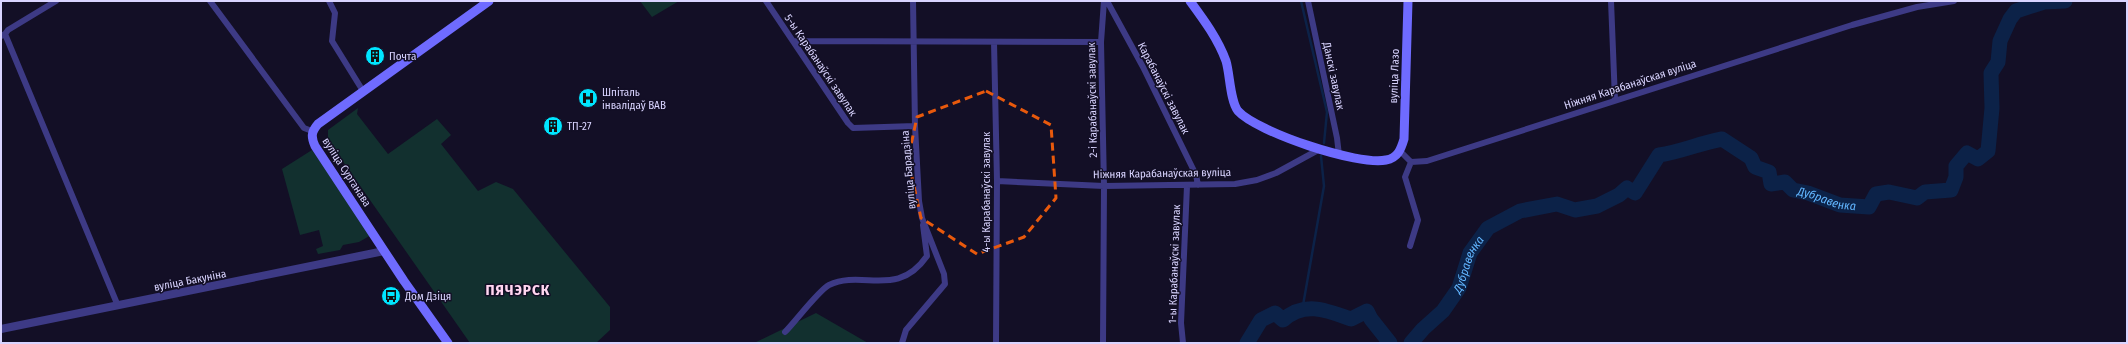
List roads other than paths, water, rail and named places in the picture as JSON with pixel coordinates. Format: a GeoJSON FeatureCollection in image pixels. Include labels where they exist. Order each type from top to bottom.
{"type":"FeatureCollection","features":[{"type":"Feature","properties":{"kind":"main road"},"geometry":{"type":"LineString","coordinates":[[312,131],[318,124],[489,1]]}},
{"type":"Feature","properties":{"kind":"main road"},"geometry":{"type":"LineString","coordinates":[[1190,1],[1216,40],[1222,53],[1237,109],[1247,120],[1320,149],[1339,155],[1368,161],[1386,160],[1400,151]]}},
{"type":"Feature","properties":{"kind":"main road","name":"вуліца Лазо"},"geometry":{"type":"LineString","coordinates":[[1400,151],[1404,139],[1408,1]]}},
{"type":"Feature","properties":{"kind":"main road","name":"вуліца Сурганава"},"geometry":{"type":"LineString","coordinates":[[312,131],[312,138],[315,146],[384,251],[448,343]]}},
{"type":"Feature","properties":{"kind":"street"},"geometry":{"type":"LineString","coordinates":[[56,1],[8,30],[3,35],[118,306]]}},
{"type":"Feature","properties":{"kind":"street","name":"вуліца Сурганава"},"geometry":{"type":"LineString","coordinates":[[210,1],[304,128],[312,131]]}},
{"type":"Feature","properties":{"kind":"street"},"geometry":{"type":"LineString","coordinates":[[329,1],[335,13],[332,42],[363,91]]}},
{"type":"Feature","properties":{"kind":"street","name":"5-ы Карабанаўскі завулак"},"geometry":{"type":"LineString","coordinates":[[766,1],[848,123],[853,128],[915,126]]}},
{"type":"Feature","properties":{"kind":"street","name":"вуліца Барадзіна"},"geometry":{"type":"LineString","coordinates":[[902,343],[906,330],[945,284],[944,274],[922,218],[919,201],[915,126],[915,42],[913,1]]}},
{"type":"Feature","properties":{"kind":"street","name":"2-і Карабанаўскі завулак"},"geometry":{"type":"LineString","coordinates":[[1103,343],[1104,186],[1101,42],[1104,1]]}},
{"type":"Feature","properties":{"kind":"street","name":"Карабанаўскі завулак"},"geometry":{"type":"LineString","coordinates":[[1107,1],[1143,67],[1196,176],[1198,185]]}},
{"type":"Feature","properties":{"kind":"street","name":"Данскі завулак"},"geometry":{"type":"LineString","coordinates":[[1308,1],[1337,138],[1339,155]]}},
{"type":"Feature","properties":{"kind":"street"},"geometry":{"type":"LineString","coordinates":[[1611,1],[1615,100]]}},
{"type":"Feature","properties":{"kind":"street","name":"Ніжняя Карабанаўская вуліца"},"geometry":{"type":"LineString","coordinates":[[1411,162],[1434,158],[1852,25],[1917,7],[1954,1]]}},
{"type":"Feature","properties":{"kind":"street"},"geometry":{"type":"LineString","coordinates":[[793,41],[1101,42]]}},
{"type":"Feature","properties":{"kind":"street","name":"4-ы Карабанаўскі завулак"},"geometry":{"type":"LineString","coordinates":[[994,42],[997,181],[996,343]]}},
{"type":"Feature","properties":{"kind":"street","name":"Ніжняя Карабанаўская вуліца"},"geometry":{"type":"LineString","coordinates":[[997,181],[1104,186],[1187,186],[1235,184],[1257,180],[1301,161],[1320,149]]}},
{"type":"Feature","properties":{"kind":"street"},"geometry":{"type":"LineString","coordinates":[[1400,151],[1411,162],[1405,177],[1418,220],[1410,246]]}},
{"type":"Feature","properties":{"kind":"street","name":"1-ы Карабанаўскі завулак"},"geometry":{"type":"LineString","coordinates":[[1183,343],[1182,324],[1187,186]]}},
{"type":"Feature","properties":{"kind":"street"},"geometry":{"type":"LineString","coordinates":[[785,332],[829,285],[852,281],[878,282],[900,278],[914,272],[927,256],[922,218]]}},
{"type":"Feature","properties":{"kind":"street","name":"вуліца Бакуніна"},"geometry":{"type":"LineString","coordinates":[[1,329],[384,251]]}},
{"type":"Feature","properties":{"kind":"waterway"},"geometry":{"type":"LineString","coordinates":[[1301,1],[1327,112],[1324,143]]}},
{"type":"Feature","properties":{"kind":"waterway","name":"Дубравенка"},"geometry":{"type":"LineString","coordinates":[[1411,343],[1423,329],[1443,311],[1459,288],[1470,253],[1488,228],[1520,211],[1557,204],[1575,210],[1597,206],[1619,195],[1627,188],[1635,193],[1659,155],[1722,139],[1751,158],[1755,167],[1769,172],[1771,184],[1785,182],[1793,190],[1808,193],[1840,205],[1869,207],[1876,194],[1889,192],[1917,198],[1925,192],[1951,190],[1956,177],[1956,166],[1967,153],[1978,159],[1988,151],[1992,108],[1991,73],[1998,62],[2000,41],[2010,19],[2016,11],[2044,2],[2065,1]]}},
{"type":"Feature","properties":{"kind":"waterway"},"geometry":{"type":"LineString","coordinates":[[1302,311],[1324,186],[1321,156]]}},
{"type":"Feature","properties":{"kind":"waterway","name":"Дубравенка"},"geometry":{"type":"LineString","coordinates":[[1247,343],[1261,320],[1275,313],[1283,320],[1291,314],[1308,309],[1324,310],[1351,319],[1367,311],[1371,319],[1390,343]]}},
{"type":"Feature","properties":{"kind":"place","name":"Почта"},"geometry":{"type":"Point","coordinates":[375,56]}},
{"type":"Feature","properties":{"kind":"place","name":"Шпіталь інвалідаў ВАВ"},"geometry":{"type":"Point","coordinates":[588,98]}},
{"type":"Feature","properties":{"kind":"place","name":"ТП-27"},"geometry":{"type":"Point","coordinates":[553,126]}},
{"type":"Feature","properties":{"kind":"place","name":"Дом Дзіця"},"geometry":{"type":"Point","coordinates":[391,296]}},
{"type":"Feature","properties":{"kind":"district","name":"ПЯЧЭРСК"},"geometry":{"type":"Point","coordinates":[518,290]}}]}
